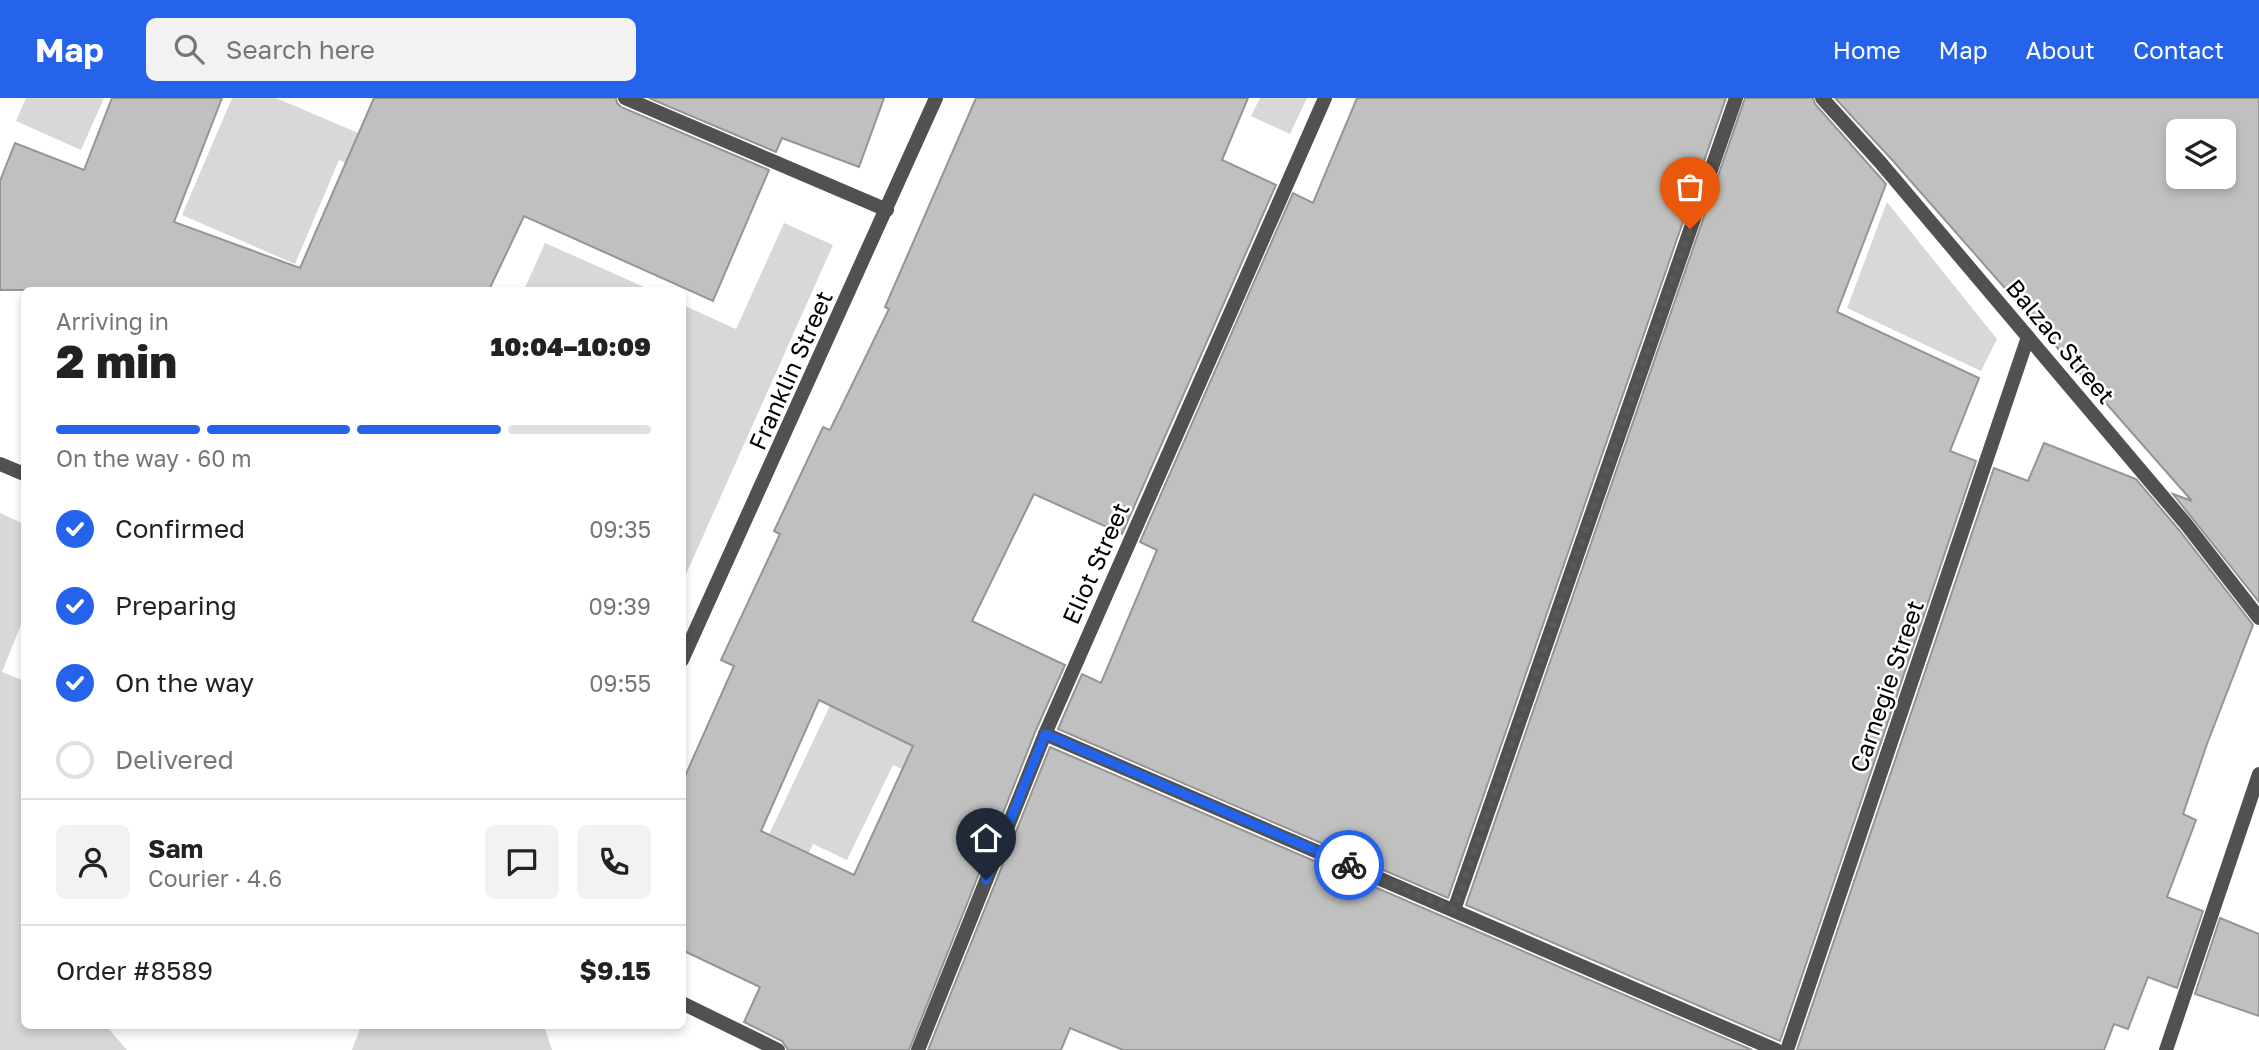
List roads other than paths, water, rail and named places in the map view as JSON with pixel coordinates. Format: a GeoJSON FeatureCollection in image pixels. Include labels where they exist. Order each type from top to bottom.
{"type":"FeatureCollection","features":[{"type":"Feature","properties":{"kind":"street"},"geometry":{"type":"LineString","coordinates":[[625,98],[887,210]]}},
{"type":"Feature","properties":{"kind":"street","name":"Franklin Street"},"geometry":{"type":"LineString","coordinates":[[686,651],[936,98]]}},
{"type":"Feature","properties":{"kind":"street","name":"Eliot Street"},"geometry":{"type":"LineString","coordinates":[[918,1050],[1045,734],[1325,98]]}},
{"type":"Feature","properties":{"kind":"street"},"geometry":{"type":"LineString","coordinates":[[1454,910],[1736,98]]}},
{"type":"Feature","properties":{"kind":"street","name":"Balzac Street"},"geometry":{"type":"LineString","coordinates":[[1822,98],[1880,162],[2186,524],[2259,618]]}},
{"type":"Feature","properties":{"kind":"street","name":"Carnegie Street"},"geometry":{"type":"LineString","coordinates":[[1787,1050],[2028,337]]}},
{"type":"Feature","properties":{"kind":"street"},"geometry":{"type":"LineString","coordinates":[[0,464],[21,473]]}},
{"type":"Feature","properties":{"kind":"street"},"geometry":{"type":"LineString","coordinates":[[1045,734],[1776,1050]]}},
{"type":"Feature","properties":{"kind":"street"},"geometry":{"type":"LineString","coordinates":[[2166,1050],[2259,774]]}},
{"type":"Feature","properties":{"kind":"street"},"geometry":{"type":"LineString","coordinates":[[686,1005],[778,1050]]}}]}
